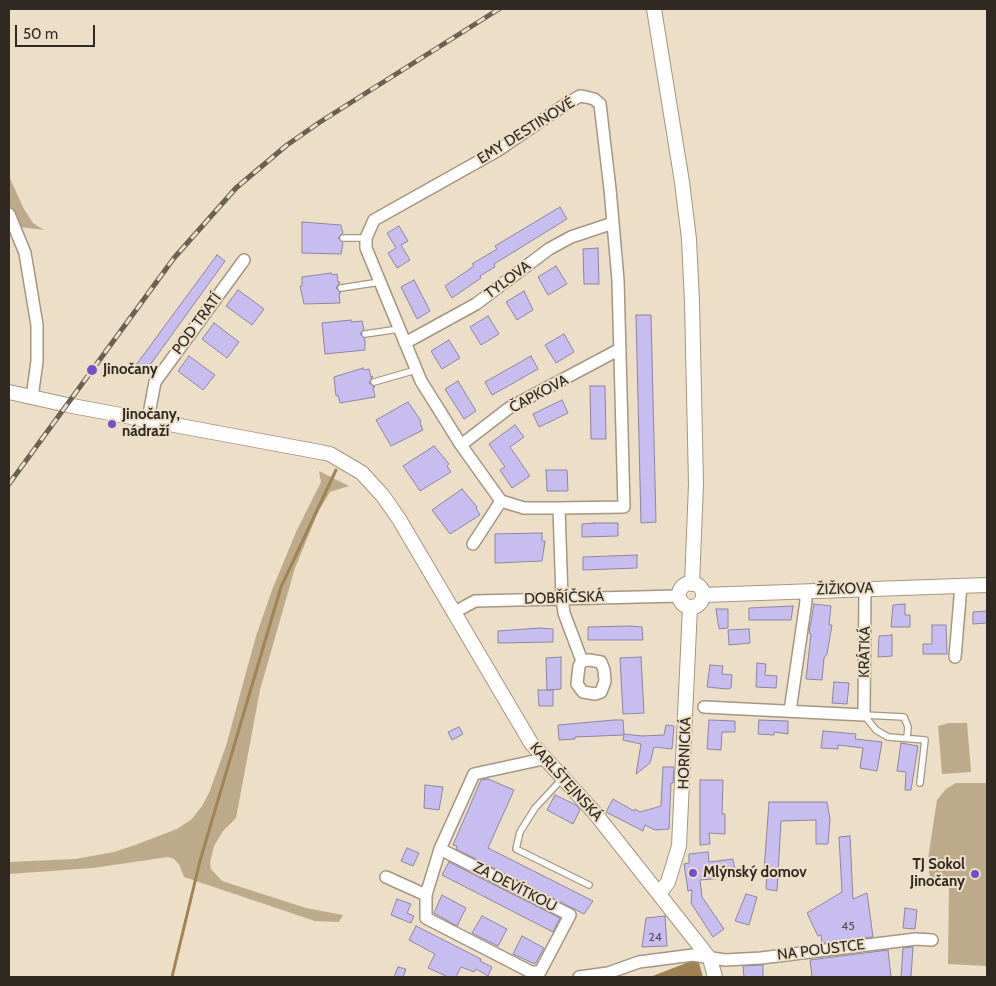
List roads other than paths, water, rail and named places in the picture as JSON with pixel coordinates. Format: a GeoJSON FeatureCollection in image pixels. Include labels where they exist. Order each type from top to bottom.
{"type":"FeatureCollection","features":[{"type":"Feature","properties":{"kind":"street"},"geometry":{"type":"LineString","coordinates":[[654,9],[682,182],[689,248],[696,484],[692,584]]}},
{"type":"Feature","properties":{"kind":"street","name":"EMY DESTINOVÉ"},"geometry":{"type":"LineString","coordinates":[[366,238],[374,220],[497,151],[580,96],[594,99],[600,104],[618,280],[624,506],[524,508],[501,501]]}},
{"type":"Feature","properties":{"kind":"street"},"geometry":{"type":"LineString","coordinates":[[9,214],[25,253],[37,325],[37,361],[32,398]]}},
{"type":"Feature","properties":{"kind":"street","name":"TYLOVA"},"geometry":{"type":"LineString","coordinates":[[405,343],[476,304],[549,249],[572,237],[613,223]]}},
{"type":"Feature","properties":{"kind":"street"},"geometry":{"type":"LineString","coordinates":[[366,238],[366,248],[421,381],[461,445],[501,501],[473,544]]}},
{"type":"Feature","properties":{"kind":"street","name":"POD TRATÍ"},"geometry":{"type":"LineString","coordinates":[[148,419],[155,382],[244,260]]}},
{"type":"Feature","properties":{"kind":"street","name":"ČAPKOVA"},"geometry":{"type":"LineString","coordinates":[[461,445],[509,408],[620,349]]}},
{"type":"Feature","properties":{"kind":"street","name":"KARLŠTEJNSKÁ"},"geometry":{"type":"LineString","coordinates":[[9,392],[32,398],[320,452],[349,464],[362,473],[383,496],[498,690],[543,759],[594,812],[710,959]]}},
{"type":"Feature","properties":{"kind":"street"},"geometry":{"type":"LineString","coordinates":[[560,508],[564,613],[582,661]]}},
{"type":"Feature","properties":{"kind":"street"},"geometry":{"type":"LineString","coordinates":[[692,584],[699,587],[703,594],[701,602],[690,607],[682,604],[679,596],[681,589],[692,584]]}},
{"type":"Feature","properties":{"kind":"street","name":"ŽIŽKOVA"},"geometry":{"type":"LineString","coordinates":[[703,594],[987,585]]}},
{"type":"Feature","properties":{"kind":"street"},"geometry":{"type":"LineString","coordinates":[[955,657],[962,586]]}},
{"type":"Feature","properties":{"kind":"street","name":"KRÁTKÁ"},"geometry":{"type":"LineString","coordinates":[[864,715],[865,589]]}},
{"type":"Feature","properties":{"kind":"street"},"geometry":{"type":"LineString","coordinates":[[790,710],[806,601],[805,591]]}},
{"type":"Feature","properties":{"kind":"street","name":"DOBŘÍČSKÁ"},"geometry":{"type":"LineString","coordinates":[[453,613],[475,601],[679,596]]}},
{"type":"Feature","properties":{"kind":"street","name":"HORNICKÁ"},"geometry":{"type":"LineString","coordinates":[[659,894],[668,882],[675,867],[682,828],[690,607]]}},
{"type":"Feature","properties":{"kind":"street"},"geometry":{"type":"LineString","coordinates":[[704,708],[790,710],[864,715]]}},
{"type":"Feature","properties":{"kind":"street","name":"ZA DEVÍTKOU"},"geometry":{"type":"LineString","coordinates":[[440,849],[570,915],[540,972],[531,972],[426,918],[426,895],[440,849],[474,774],[543,759]]}},
{"type":"Feature","properties":{"kind":"street"},"geometry":{"type":"LineString","coordinates":[[386,877],[426,895]]}},
{"type":"Feature","properties":{"kind":"street","name":"NA POUSTCE"},"geometry":{"type":"LineString","coordinates":[[578,977],[609,975],[639,962],[693,955],[710,959],[761,958],[916,939],[932,940]]}},
{"type":"Feature","properties":{"kind":"street"},"geometry":{"type":"LineString","coordinates":[[710,959],[715,977]]}},
{"type":"Feature","properties":{"kind":"lane"},"geometry":{"type":"LineString","coordinates":[[343,238],[366,238]]}},
{"type":"Feature","properties":{"kind":"lane"},"geometry":{"type":"LineString","coordinates":[[341,288],[380,282]]}},
{"type":"Feature","properties":{"kind":"lane"},"geometry":{"type":"LineString","coordinates":[[365,334],[399,329]]}},
{"type":"Feature","properties":{"kind":"lane"},"geometry":{"type":"LineString","coordinates":[[374,382],[416,370]]}},
{"type":"Feature","properties":{"kind":"lane"},"geometry":{"type":"LineString","coordinates":[[864,715],[904,717],[908,727],[907,738]]}},
{"type":"Feature","properties":{"kind":"lane"},"geometry":{"type":"LineString","coordinates":[[864,715],[876,730],[888,737],[925,740],[920,783]]}},
{"type":"Feature","properties":{"kind":"lane"},"geometry":{"type":"LineString","coordinates":[[562,779],[535,808],[520,832],[516,849],[589,885]]}},
{"type":"Feature","properties":{"kind":"waterway"},"geometry":{"type":"LineString","coordinates":[[172,977],[200,861],[281,587],[336,470]]}},
{"type":"Feature","properties":{"kind":"railway"},"geometry":{"type":"LineString","coordinates":[[9,484],[174,258],[236,188],[287,145],[320,122],[499,9]]}},
{"type":"Feature","properties":{"kind":"place","name":"Jinočany"},"geometry":{"type":"Point","coordinates":[92,370]}},
{"type":"Feature","properties":{"kind":"place","name":"Jinočany, nádraží"},"geometry":{"type":"Point","coordinates":[112,424]}},
{"type":"Feature","properties":{"kind":"place","name":"Mlýnský domov"},"geometry":{"type":"Point","coordinates":[693,873]}},
{"type":"Feature","properties":{"kind":"place","name":"TJ Sokol Jinočany"},"geometry":{"type":"Point","coordinates":[975,874]}}]}
